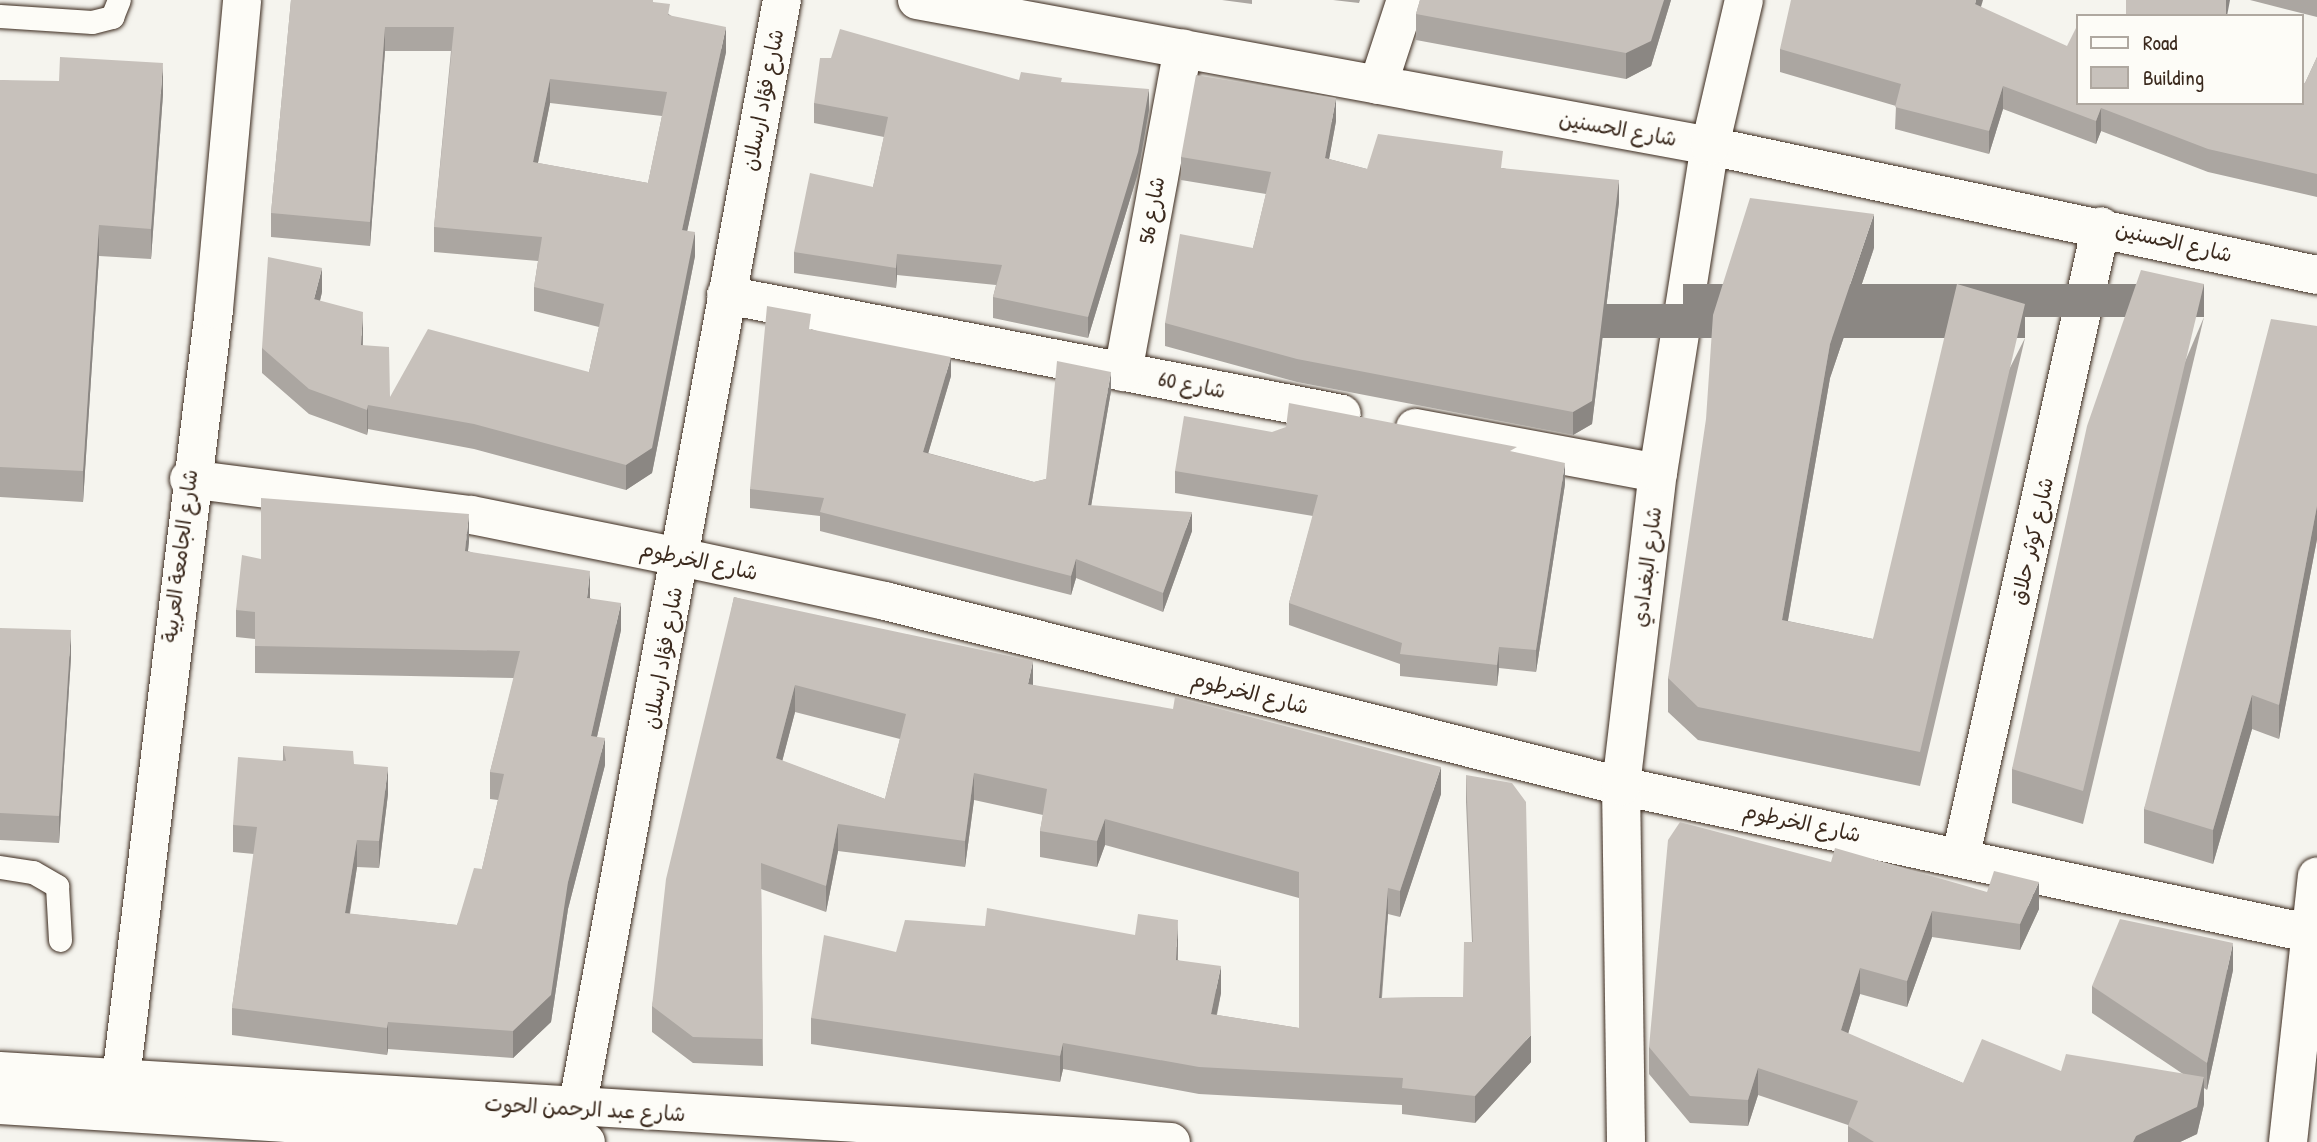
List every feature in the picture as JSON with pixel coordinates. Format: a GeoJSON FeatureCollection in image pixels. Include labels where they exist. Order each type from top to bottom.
{"type":"FeatureCollection","features":[{"type":"Feature","properties":{"kind":"street","name":"شارع الجامعة العربية"},"geometry":{"type":"LineString","coordinates":[[119,1096],[189,479],[214,309],[242,0]]}},
{"type":"Feature","properties":{"kind":"street","name":"شارع فؤاد ارسلان"},"geometry":{"type":"LineString","coordinates":[[581,1126],[726,295],[782,0]]}},
{"type":"Feature","properties":{"kind":"street","name":"شارع الحسنين"},"geometry":{"type":"LineString","coordinates":[[917,0],[1710,146],[2101,226],[2317,275]]}},
{"type":"Feature","properties":{"kind":"street"},"geometry":{"type":"LineString","coordinates":[[1378,85],[1406,0]]}},
{"type":"Feature","properties":{"kind":"street","name":"شارع البغدادي"},"geometry":{"type":"LineString","coordinates":[[1626,1142],[1622,786],[1658,473],[1710,146],[1744,0]]}},
{"type":"Feature","properties":{"kind":"street","name":"شارع 56"},"geometry":{"type":"LineString","coordinates":[[1123,372],[1183,49]]}},
{"type":"Feature","properties":{"kind":"street","name":"شارع كوثر حلاق"},"geometry":{"type":"LineString","coordinates":[[1961,855],[2101,226]]}},
{"type":"Feature","properties":{"kind":"street","name":"شارع 60"},"geometry":{"type":"LineString","coordinates":[[726,295],[1658,473]]}},
{"type":"Feature","properties":{"kind":"street","name":"شارع الخرطوم"},"geometry":{"type":"LineString","coordinates":[[189,479],[471,516],[680,556],[885,601],[1622,786],[1961,855],[2312,933]]}},
{"type":"Feature","properties":{"kind":"street"},"geometry":{"type":"LineString","coordinates":[[2288,1142],[2317,877]]}},
{"type":"Feature","properties":{"kind":"street","name":"شارع عبد الرحمن الحوت"},"geometry":{"type":"LineString","coordinates":[[0,1071],[119,1096]]}},
{"type":"Feature","properties":{"kind":"street","name":"شارع عبد الرحمن الحوت"},"geometry":{"type":"LineString","coordinates":[[0,1105],[119,1096],[581,1126],[1171,1142]]}},
{"type":"Feature","properties":{"kind":"lane"},"geometry":{"type":"LineString","coordinates":[[0,16],[92,22],[112,17],[120,0]]}},
{"type":"Feature","properties":{"kind":"lane"},"geometry":{"type":"LineString","coordinates":[[0,867],[33,872],[57,886],[60,940]]}},
{"type":"Feature","properties":{"kind":"building"},"geometry":{"type":"Polygon","coordinates":[[[291,0],[653,0],[670,4],[668,15],[726,27],[682,230],[695,232],[652,448],[626,465],[474,424],[368,405],[367,410],[309,389],[262,348],[268,257],[322,268],[314,299],[363,312],[361,345],[389,347],[390,397],[428,329],[589,372],[604,304],[534,287],[542,237],[434,227],[454,27],[385,27],[370,222],[271,213],[291,0]],[[550,79],[533,162],[648,183],[667,92],[550,79]]]}},
{"type":"Feature","properties":{"kind":"building"},"geometry":{"type":"Polygon","coordinates":[[[1420,0],[1664,0],[1651,41],[1626,53],[1416,14],[1420,0]]]}},
{"type":"Feature","properties":{"kind":"building"},"geometry":{"type":"Polygon","coordinates":[[[1791,0],[1976,0],[1975,4],[2067,46],[2076,28],[2076,105],[2303,105],[2303,82],[2317,57],[2317,174],[2208,149],[2101,108],[2096,121],[2003,86],[1989,131],[1895,107],[1901,84],[1780,49],[1791,0]]]}},
{"type":"Feature","properties":{"kind":"building"},"geometry":{"type":"Polygon","coordinates":[[[2126,0],[2226,0],[2226,14],[2126,14],[2126,0]]]}},
{"type":"Feature","properties":{"kind":"building"},"geometry":{"type":"Polygon","coordinates":[[[840,29],[1019,80],[1021,72],[1062,78],[1061,82],[1149,89],[1138,152],[1088,317],[993,297],[1002,265],[897,254],[896,268],[794,252],[810,173],[873,187],[888,117],[814,103],[820,58],[831,58],[840,29]]]}},
{"type":"Feature","properties":{"kind":"building"},"geometry":{"type":"Polygon","coordinates":[[[60,57],[163,63],[151,229],[99,225],[83,471],[0,467],[0,80],[59,81],[60,57]]]}},
{"type":"Feature","properties":{"kind":"building"},"geometry":{"type":"Polygon","coordinates":[[[1196,75],[1336,98],[1325,158],[1367,169],[1378,134],[1503,151],[1501,168],[1619,180],[1592,401],[1573,412],[1297,359],[1165,323],[1180,234],[1253,248],[1271,172],[1181,157],[1196,75]]]}},
{"type":"Feature","properties":{"kind":"building"},"geometry":{"type":"Polygon","coordinates":[[[1750,198],[1874,214],[1830,344],[1782,620],[1873,639],[1957,284],[2025,304],[1920,752],[1698,707],[1668,678],[1706,419],[1713,315],[1750,198]]]}},
{"type":"Feature","properties":{"kind":"building"},"geometry":{"type":"Polygon","coordinates":[[[2141,270],[2204,284],[2083,791],[2012,769],[2087,426],[2141,270]]]}},
{"type":"Feature","properties":{"kind":"building"},"geometry":{"type":"Polygon","coordinates":[[[767,306],[811,314],[809,329],[951,357],[923,452],[1034,482],[1046,479],[1057,361],[1111,372],[1088,505],[1192,512],[1163,593],[1076,559],[1071,576],[820,512],[824,498],[750,489],[767,306]]]}},
{"type":"Feature","properties":{"kind":"building"},"geometry":{"type":"Polygon","coordinates":[[[2271,319],[2317,326],[2317,506],[2279,705],[2252,695],[2213,830],[2144,809],[2271,319]]]}},
{"type":"Feature","properties":{"kind":"building"},"geometry":{"type":"Polygon","coordinates":[[[1289,403],[1517,447],[1510,451],[1565,463],[1536,650],[1499,647],[1497,665],[1400,654],[1402,643],[1289,603],[1318,495],[1175,471],[1184,416],[1272,432],[1286,427],[1289,403]]]}},
{"type":"Feature","properties":{"kind":"building"},"geometry":{"type":"Polygon","coordinates":[[[261,498],[469,514],[465,551],[590,571],[587,598],[621,603],[591,736],[605,738],[568,882],[551,995],[513,1031],[388,1022],[387,1028],[232,1008],[257,827],[233,825],[238,757],[286,761],[283,746],[353,751],[354,764],[388,767],[379,841],[357,840],[345,913],[457,925],[474,868],[482,869],[504,774],[490,772],[520,651],[255,646],[255,612],[236,610],[242,555],[261,559],[261,498]]]}},
{"type":"Feature","properties":{"kind":"building"},"geometry":{"type":"Polygon","coordinates":[[[734,597],[1033,661],[1028,684],[1173,709],[1175,697],[1441,767],[1400,891],[1388,888],[1379,998],[1463,997],[1464,942],[1473,942],[1466,775],[1512,783],[1526,802],[1531,1035],[1475,1096],[1402,1088],[1403,1078],[1199,1067],[1063,1043],[1060,1056],[811,1018],[824,935],[896,952],[905,920],[985,926],[987,908],[1135,935],[1138,914],[1178,920],[1176,960],[1221,966],[1211,1014],[1299,1028],[1299,872],[1105,819],[1097,841],[1040,831],[1047,789],[974,773],[965,841],[838,824],[826,886],[761,863],[763,1039],[693,1037],[652,1006],[666,879],[734,597]],[[795,685],[776,758],[885,799],[906,714],[795,685]]]}},
{"type":"Feature","properties":{"kind":"building"},"geometry":{"type":"Polygon","coordinates":[[[0,628],[71,630],[59,816],[0,813],[0,628]]]}},
{"type":"Feature","properties":{"kind":"building"},"geometry":{"type":"Polygon","coordinates":[[[1680,822],[1831,862],[1835,848],[1987,892],[1994,871],[2039,882],[2020,924],[1932,911],[1907,981],[1860,968],[1841,1030],[1963,1083],[1982,1039],[2061,1071],[2066,1054],[2204,1077],[2197,1107],[2136,1136],[2133,1142],[1874,1142],[1848,1126],[1858,1101],[1758,1068],[1748,1100],[1690,1096],[1649,1047],[1668,840],[1680,822]]]}},
{"type":"Feature","properties":{"kind":"building"},"geometry":{"type":"Polygon","coordinates":[[[2120,919],[2233,943],[2207,1063],[2092,986],[2120,919]]]}}]}
